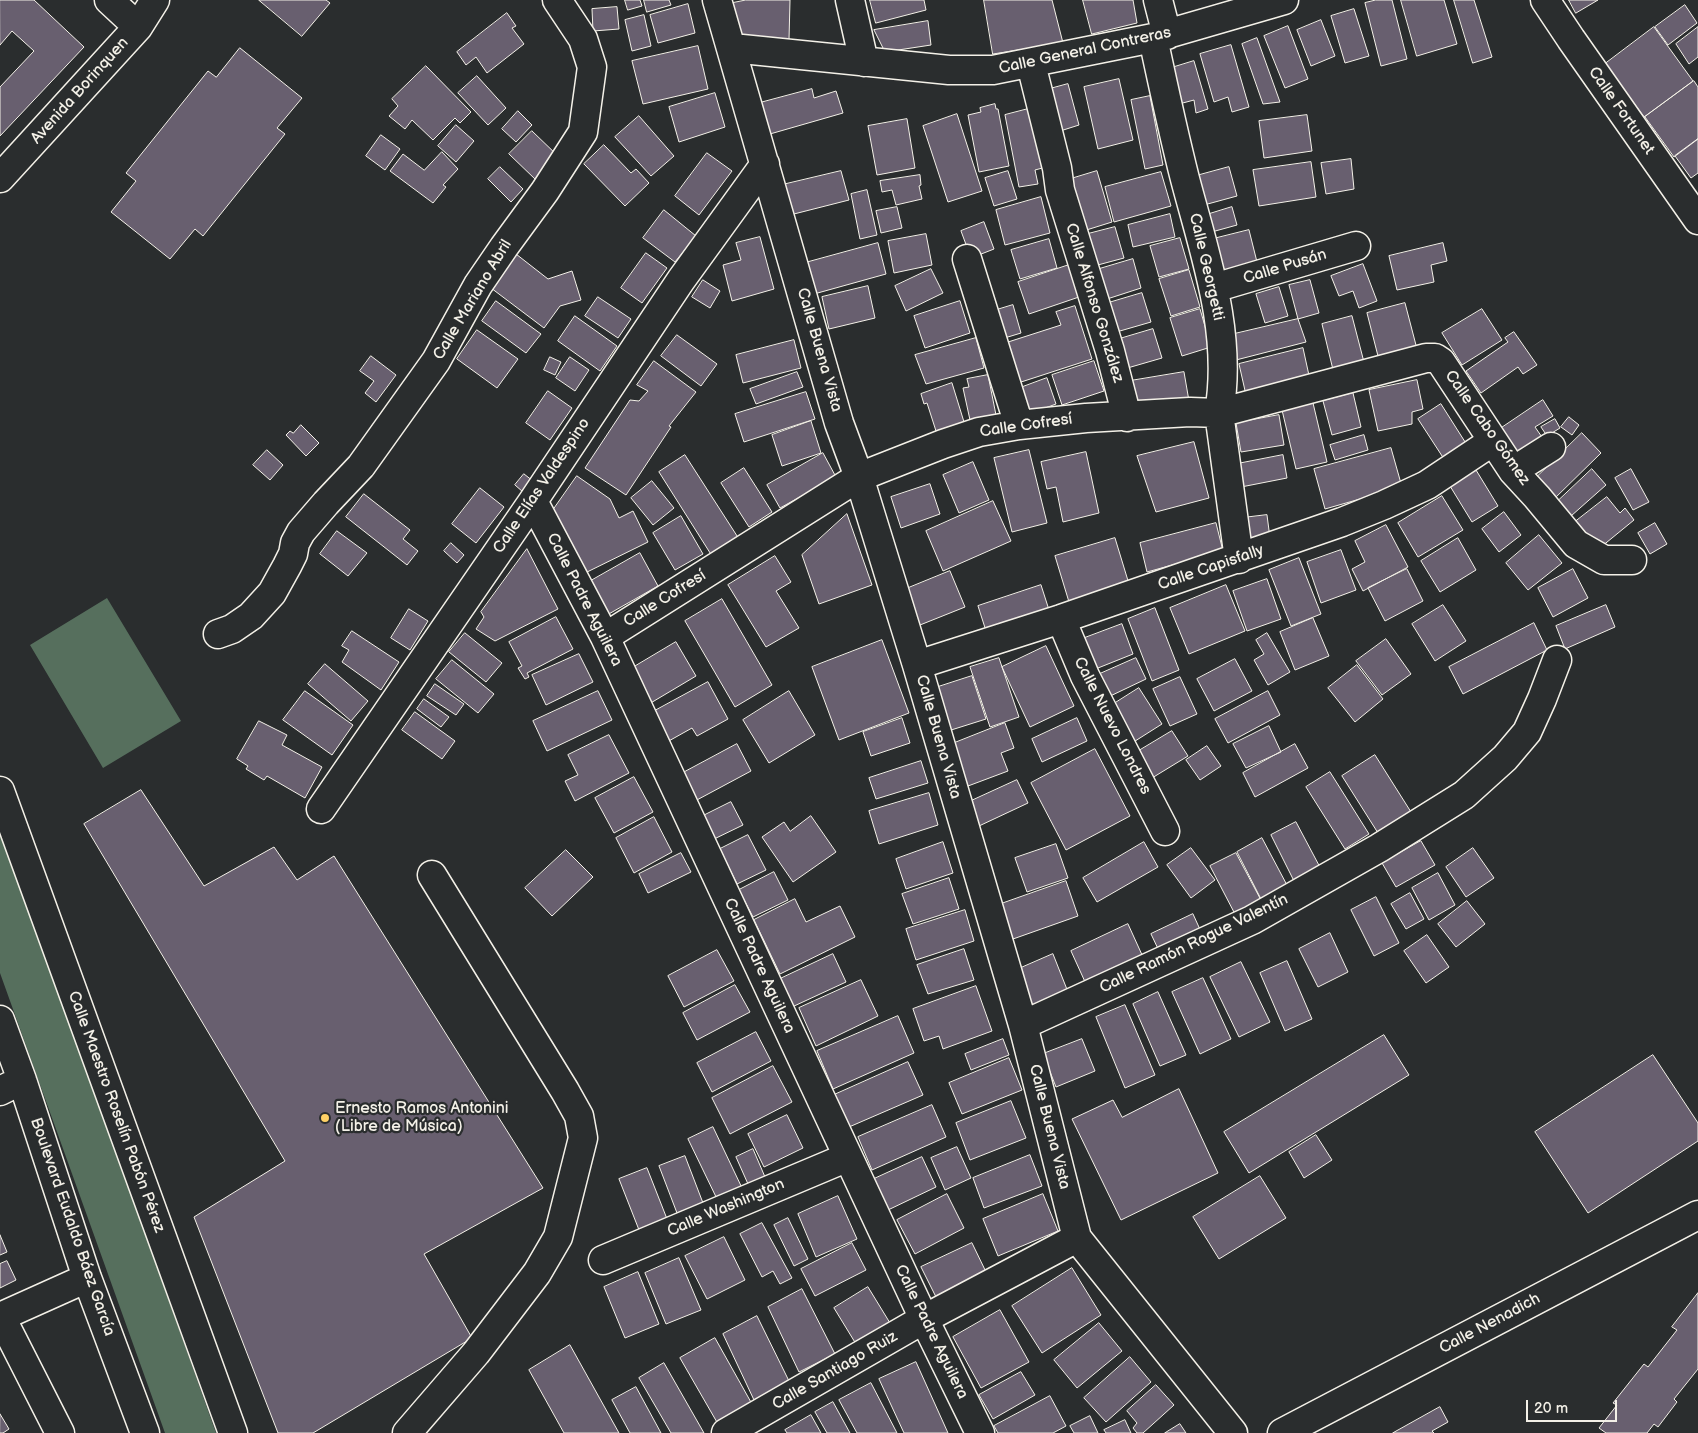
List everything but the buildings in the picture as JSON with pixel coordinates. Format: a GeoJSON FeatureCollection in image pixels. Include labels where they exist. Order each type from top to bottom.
{"type":"FeatureCollection","features":[{"type":"Feature","properties":{"kind":"street"},"geometry":{"type":"LineString","coordinates":[[108,0],[138,27]]}},
{"type":"Feature","properties":{"kind":"street","name":"Avenida Borinquen"},"geometry":{"type":"LineString","coordinates":[[0,178],[138,27],[154,0]]}},
{"type":"Feature","properties":{"kind":"street","name":"Calle Mariano Abril"},"geometry":{"type":"LineString","coordinates":[[218,634],[232,629],[251,616],[272,593],[293,554],[295,543],[301,532],[361,466],[436,361],[478,285],[546,191],[583,132],[592,67],[583,39],[557,0]]}},
{"type":"Feature","properties":{"kind":"street","name":"Calle Buena Vista"},"geometry":{"type":"LineString","coordinates":[[717,0],[766,164],[839,422],[859,477],[917,666],[1023,1025],[1076,1238],[1233,1433]]}},
{"type":"Feature","properties":{"kind":"street"},"geometry":{"type":"LineString","coordinates":[[850,0],[864,62]]}},
{"type":"Feature","properties":{"kind":"street","name":"Calle Georgetti"},"geometry":{"type":"LineString","coordinates":[[1158,0],[1160,36],[1170,123],[1214,288],[1221,333],[1222,392],[1219,413],[1239,559]]}},
{"type":"Feature","properties":{"kind":"street","name":"Calle General Contreras"},"geometry":{"type":"LineString","coordinates":[[732,48],[949,70],[993,70],[1031,64],[1160,36],[1284,0]]}},
{"type":"Feature","properties":{"kind":"street","name":"Calle Fortunet"},"geometry":{"type":"LineString","coordinates":[[1545,0],[1570,39],[1698,220]]}},
{"type":"Feature","properties":{"kind":"street","name":"Calle Alfonso González"},"geometry":{"type":"LineString","coordinates":[[1031,64],[1057,168],[1060,190],[1110,351],[1127,417]]}},
{"type":"Feature","properties":{"kind":"street","name":"Calle Elías Valdespino"},"geometry":{"type":"LineString","coordinates":[[321,809],[533,501],[681,280],[766,164]]}},
{"type":"Feature","properties":{"kind":"street","name":"Calle Pusán"},"geometry":{"type":"LineString","coordinates":[[1214,288],[1356,246]]}},
{"type":"Feature","properties":{"kind":"street"},"geometry":{"type":"LineString","coordinates":[[967,259],[1019,425]]}},
{"type":"Feature","properties":{"kind":"street","name":"Calle Cofresí"},"geometry":{"type":"LineString","coordinates":[[605,637],[859,477],[979,432],[1019,425],[1086,418],[1190,412],[1219,413],[1426,358],[1435,358]]}},
{"type":"Feature","properties":{"kind":"street","name":"Calle Cabo Gómez"},"geometry":{"type":"LineString","coordinates":[[1435,358],[1441,362],[1513,472],[1537,497],[1576,544],[1604,560],[1632,560]]}},
{"type":"Feature","properties":{"kind":"street","name":"Calle Capisfally"},"geometry":{"type":"LineString","coordinates":[[917,666],[1239,559],[1342,522],[1427,485],[1493,441]]}},
{"type":"Feature","properties":{"kind":"street"},"geometry":{"type":"LineString","coordinates":[[1513,472],[1551,447]]}},
{"type":"Feature","properties":{"kind":"street","name":"Calle Padre Aguilera"},"geometry":{"type":"LineString","coordinates":[[533,501],[605,637],[924,1319],[980,1433]]}},
{"type":"Feature","properties":{"kind":"street","name":"Calle Nuevo Londres"},"geometry":{"type":"LineString","coordinates":[[1061,619],[1085,676],[1165,831]]}},
{"type":"Feature","properties":{"kind":"street","name":"Calle Ramón Rogue Valentín"},"geometry":{"type":"LineString","coordinates":[[1023,1025],[1252,920],[1379,848],[1464,794],[1505,758],[1527,732],[1557,660]]}},
{"type":"Feature","properties":{"kind":"street","name":"Calle Maestro Roselín Pabón Pérez"},"geometry":{"type":"LineString","coordinates":[[0,791],[233,1433]]}},
{"type":"Feature","properties":{"kind":"street"},"geometry":{"type":"LineString","coordinates":[[407,1433],[476,1353],[537,1274],[558,1237],[583,1138],[579,1116],[565,1091],[432,875]]}},
{"type":"Feature","properties":{"kind":"street","name":"Boulevard Eudaldo Báez García"},"geometry":{"type":"LineString","coordinates":[[0,1020],[11,1085],[87,1278],[145,1433]]}},
{"type":"Feature","properties":{"kind":"street","name":"Calle Washington"},"geometry":{"type":"LineString","coordinates":[[603,1260],[848,1157]]}},
{"type":"Feature","properties":{"kind":"street","name":"Calle Nenadich"},"geometry":{"type":"LineString","coordinates":[[1282,1433],[1698,1215]]}},
{"type":"Feature","properties":{"kind":"street","name":"Calle Santiago Ruiz"},"geometry":{"type":"LineString","coordinates":[[726,1433],[924,1319],[1076,1238]]}},
{"type":"Feature","properties":{"kind":"street"},"geometry":{"type":"LineString","coordinates":[[60,1433],[1,1317],[87,1278]]}},
{"type":"Feature","properties":{"kind":"green space"},"geometry":{"type":"Polygon","coordinates":[[[107,598],[181,721],[103,768],[30,645],[107,598]]]}},
{"type":"Feature","properties":{"kind":"green space"},"geometry":{"type":"Polygon","coordinates":[[[0,826],[216,1433],[165,1433],[0,973],[0,826]]]}},
{"type":"Feature","properties":{"kind":"place","name":"Ernesto Ramos Antonini (Libre de Música)"},"geometry":{"type":"Point","coordinates":[325,1118]}}]}
